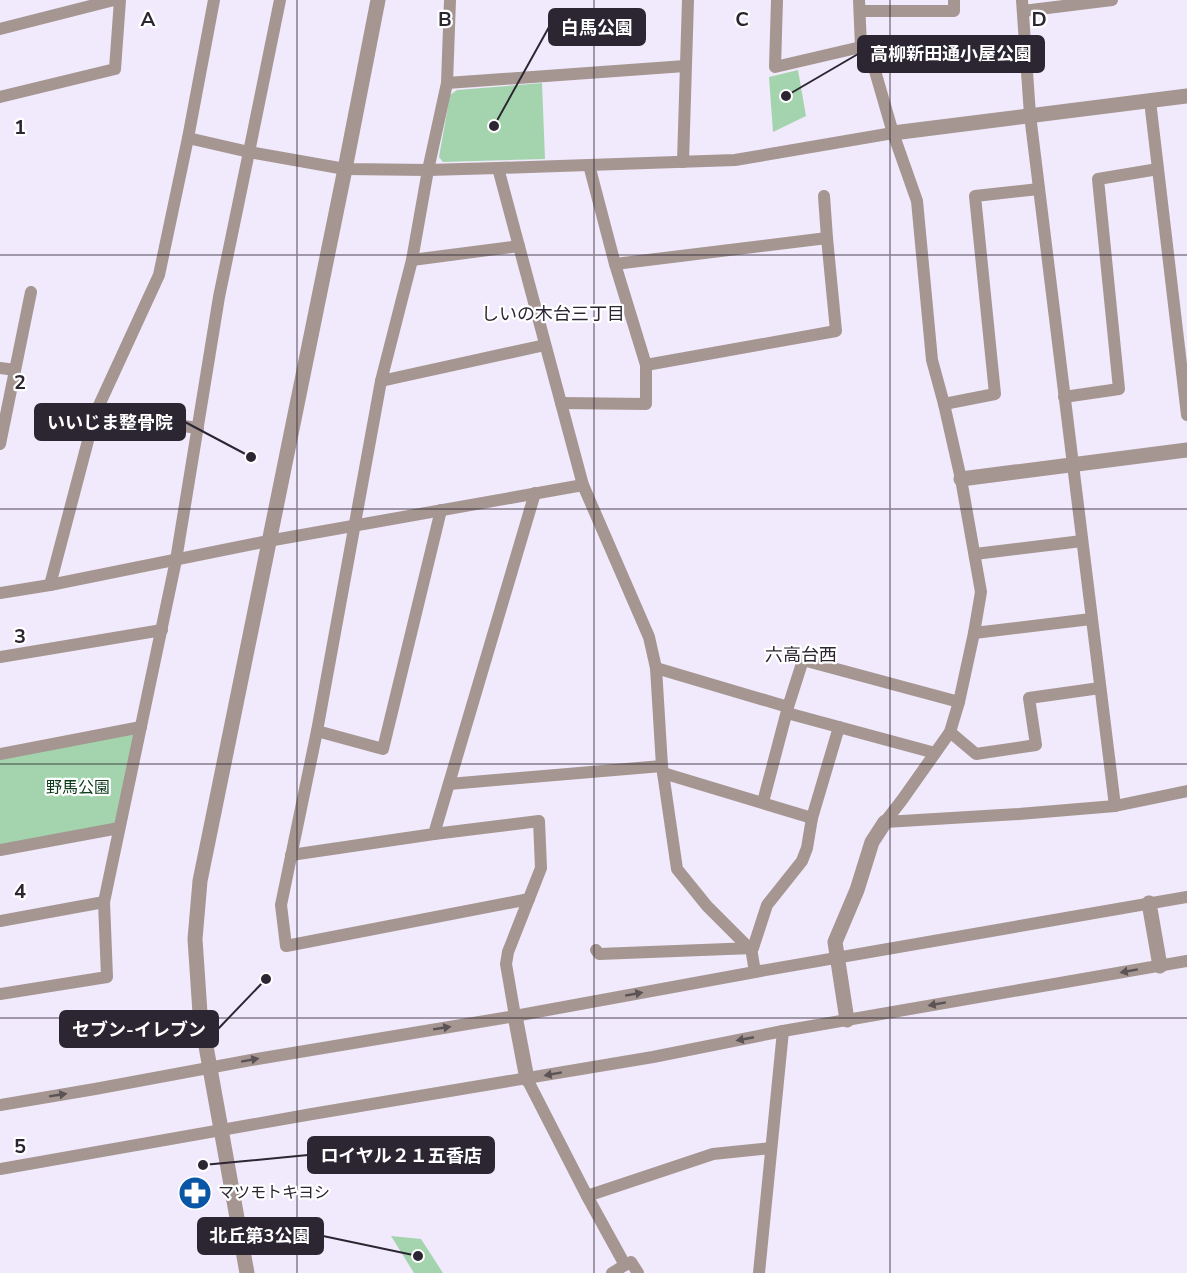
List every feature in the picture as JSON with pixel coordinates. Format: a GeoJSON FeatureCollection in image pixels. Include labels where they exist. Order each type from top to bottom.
{"type":"FeatureCollection","features":[{"type":"Feature","properties":{"kind":"street"},"geometry":{"type":"LineString","coordinates":[[0,28],[78,4],[114,0]]}},
{"type":"Feature","properties":{"kind":"street"},"geometry":{"type":"LineString","coordinates":[[0,97],[115,69],[120,0]]}},
{"type":"Feature","properties":{"kind":"street"},"geometry":{"type":"LineString","coordinates":[[50,585],[95,414],[159,275],[214,0]]}},
{"type":"Feature","properties":{"kind":"street"},"geometry":{"type":"LineString","coordinates":[[0,994],[107,976],[104,902],[176,560],[219,297],[280,0]]}},
{"type":"Feature","properties":{"kind":"street"},"geometry":{"type":"LineString","coordinates":[[247,1273],[200,1013],[195,939],[200,880],[378,0]]}},
{"type":"Feature","properties":{"kind":"street"},"geometry":{"type":"LineString","coordinates":[[450,0],[447,82],[412,260],[381,381],[317,732],[281,905],[286,946],[529,899]]}},
{"type":"Feature","properties":{"kind":"street"},"geometry":{"type":"LineString","coordinates":[[683,162],[688,0]]}},
{"type":"Feature","properties":{"kind":"street"},"geometry":{"type":"LineString","coordinates":[[777,0],[775,67],[861,47]]}},
{"type":"Feature","properties":{"kind":"street"},"geometry":{"type":"LineString","coordinates":[[847,1020],[835,942],[857,890],[872,842],[950,732],[959,702],[981,592],[961,479],[932,360],[917,201],[893,133],[873,64],[861,47],[859,5],[954,11],[954,0]]}},
{"type":"Feature","properties":{"kind":"street"},"geometry":{"type":"LineString","coordinates":[[1112,0],[1022,5],[1030,115],[1115,806]]}},
{"type":"Feature","properties":{"kind":"street"},"geometry":{"type":"LineString","coordinates":[[447,82],[685,66]]}},
{"type":"Feature","properties":{"kind":"street"},"geometry":{"type":"LineString","coordinates":[[188,138],[249,152],[345,169],[428,170],[735,160],[893,133],[1187,96]]}},
{"type":"Feature","properties":{"kind":"street"},"geometry":{"type":"LineString","coordinates":[[1150,101],[1187,415]]}},
{"type":"Feature","properties":{"kind":"street"},"geometry":{"type":"LineString","coordinates":[[561,403],[646,404],[646,365],[615,264],[590,165]]}},
{"type":"Feature","properties":{"kind":"street"},"geometry":{"type":"LineString","coordinates":[[498,168],[583,485],[649,637],[656,668],[663,770],[677,869],[707,906],[750,948],[755,972]]}},
{"type":"Feature","properties":{"kind":"street"},"geometry":{"type":"LineString","coordinates":[[1064,397],[1119,389],[1098,178],[1158,169]]}},
{"type":"Feature","properties":{"kind":"street"},"geometry":{"type":"LineString","coordinates":[[944,404],[995,394],[975,196],[1039,189]]}},
{"type":"Feature","properties":{"kind":"street"},"geometry":{"type":"LineString","coordinates":[[646,365],[836,331],[824,196]]}},
{"type":"Feature","properties":{"kind":"street"},"geometry":{"type":"LineString","coordinates":[[615,264],[827,238]]}},
{"type":"Feature","properties":{"kind":"street"},"geometry":{"type":"LineString","coordinates":[[412,260],[519,246]]}},
{"type":"Feature","properties":{"kind":"street"},"geometry":{"type":"LineString","coordinates":[[0,444],[31,292]]}},
{"type":"Feature","properties":{"kind":"street"},"geometry":{"type":"LineString","coordinates":[[381,381],[545,345]]}},
{"type":"Feature","properties":{"kind":"street"},"geometry":{"type":"LineString","coordinates":[[0,368],[15,370]]}},
{"type":"Feature","properties":{"kind":"street"},"geometry":{"type":"LineString","coordinates":[[95,414],[198,428]]}},
{"type":"Feature","properties":{"kind":"street"},"geometry":{"type":"LineString","coordinates":[[961,479],[1187,450]]}},
{"type":"Feature","properties":{"kind":"street"},"geometry":{"type":"LineString","coordinates":[[0,593],[354,525],[583,485]]}},
{"type":"Feature","properties":{"kind":"street"},"geometry":{"type":"LineString","coordinates":[[434,834],[535,493]]}},
{"type":"Feature","properties":{"kind":"street"},"geometry":{"type":"LineString","coordinates":[[317,732],[383,748],[441,510]]}},
{"type":"Feature","properties":{"kind":"street"},"geometry":{"type":"LineString","coordinates":[[975,554],[1082,541]]}},
{"type":"Feature","properties":{"kind":"street"},"geometry":{"type":"LineString","coordinates":[[974,633],[1091,619]]}},
{"type":"Feature","properties":{"kind":"street"},"geometry":{"type":"LineString","coordinates":[[0,657],[162,630]]}},
{"type":"Feature","properties":{"kind":"street"},"geometry":{"type":"LineString","coordinates":[[763,802],[787,710],[803,660],[959,702]]}},
{"type":"Feature","properties":{"kind":"street"},"geometry":{"type":"LineString","coordinates":[[656,668],[839,727],[935,753]]}},
{"type":"Feature","properties":{"kind":"street"},"geometry":{"type":"LineString","coordinates":[[950,732],[976,754],[1036,745],[1029,698],[1100,687]]}},
{"type":"Feature","properties":{"kind":"street"},"geometry":{"type":"LineString","coordinates":[[0,754],[141,727]]}},
{"type":"Feature","properties":{"kind":"street"},"geometry":{"type":"LineString","coordinates":[[596,950],[599,954],[753,948],[767,905],[802,861],[839,727]]}},
{"type":"Feature","properties":{"kind":"street"},"geometry":{"type":"LineString","coordinates":[[449,784],[663,770],[813,818]]}},
{"type":"Feature","properties":{"kind":"street"},"geometry":{"type":"LineString","coordinates":[[885,822],[1115,806],[1187,791]]}},
{"type":"Feature","properties":{"kind":"street"},"geometry":{"type":"LineString","coordinates":[[291,855],[538,821],[541,868],[508,952],[506,964],[527,1079],[625,1265]]}},
{"type":"Feature","properties":{"kind":"street"},"geometry":{"type":"LineString","coordinates":[[0,850],[119,828]]}},
{"type":"Feature","properties":{"kind":"street"},"geometry":{"type":"LineString","coordinates":[[0,1105],[1187,897]]}},
{"type":"Feature","properties":{"kind":"street"},"geometry":{"type":"LineString","coordinates":[[0,921],[104,902]]}},
{"type":"Feature","properties":{"kind":"street"},"geometry":{"type":"LineString","coordinates":[[1149,903],[1160,966]]}},
{"type":"Feature","properties":{"kind":"street"},"geometry":{"type":"LineString","coordinates":[[0,1169],[653,1057],[783,1031],[1187,961]]}},
{"type":"Feature","properties":{"kind":"street"},"geometry":{"type":"LineString","coordinates":[[759,1273],[783,1031]]}},
{"type":"Feature","properties":{"kind":"street"},"geometry":{"type":"LineString","coordinates":[[587,1196],[713,1154],[771,1148]]}},
{"type":"Feature","properties":{"kind":"street"},"geometry":{"type":"LineString","coordinates":[[612,1273],[631,1262],[638,1273]]}},
{"type":"Feature","properties":{"kind":"green space"},"geometry":{"type":"Polygon","coordinates":[[[798,70],[806,116],[773,132],[769,77],[798,70]]]}},
{"type":"Feature","properties":{"kind":"green space"},"geometry":{"type":"Polygon","coordinates":[[[542,83],[545,159],[443,162],[439,157],[450,95],[457,90],[542,83]]]}},
{"type":"Feature","properties":{"kind":"green space","name":"野馬公園"},"geometry":{"type":"Polygon","coordinates":[[[141,727],[119,828],[0,850],[0,754],[141,727]]]}},
{"type":"Feature","properties":{"kind":"green space"},"geometry":{"type":"Polygon","coordinates":[[[391,1236],[421,1239],[443,1273],[414,1273],[391,1236]]]}},
{"type":"Feature","properties":{"kind":"place","name":"高柳新田通小屋公園"},"geometry":{"type":"Point","coordinates":[786,96]}},
{"type":"Feature","properties":{"kind":"place","name":"白馬公園"},"geometry":{"type":"Point","coordinates":[494,126]}},
{"type":"Feature","properties":{"kind":"place","name":"いいじま整骨院"},"geometry":{"type":"Point","coordinates":[251,457]}},
{"type":"Feature","properties":{"kind":"place","name":"セブン-イレブン"},"geometry":{"type":"Point","coordinates":[266,979]}},
{"type":"Feature","properties":{"kind":"place","name":"ロイヤル２１五香店"},"geometry":{"type":"Point","coordinates":[203,1165]}},
{"type":"Feature","properties":{"kind":"place","name":"マツモトキヨシ"},"geometry":{"type":"Point","coordinates":[195,1193]}},
{"type":"Feature","properties":{"kind":"place","name":"北丘第3公園"},"geometry":{"type":"Point","coordinates":[418,1256]}},
{"type":"Feature","properties":{"kind":"district","name":"しいの木台三丁目"},"geometry":{"type":"Point","coordinates":[553,314]}},
{"type":"Feature","properties":{"kind":"district","name":"六高台西"},"geometry":{"type":"Point","coordinates":[801,655]}}]}
